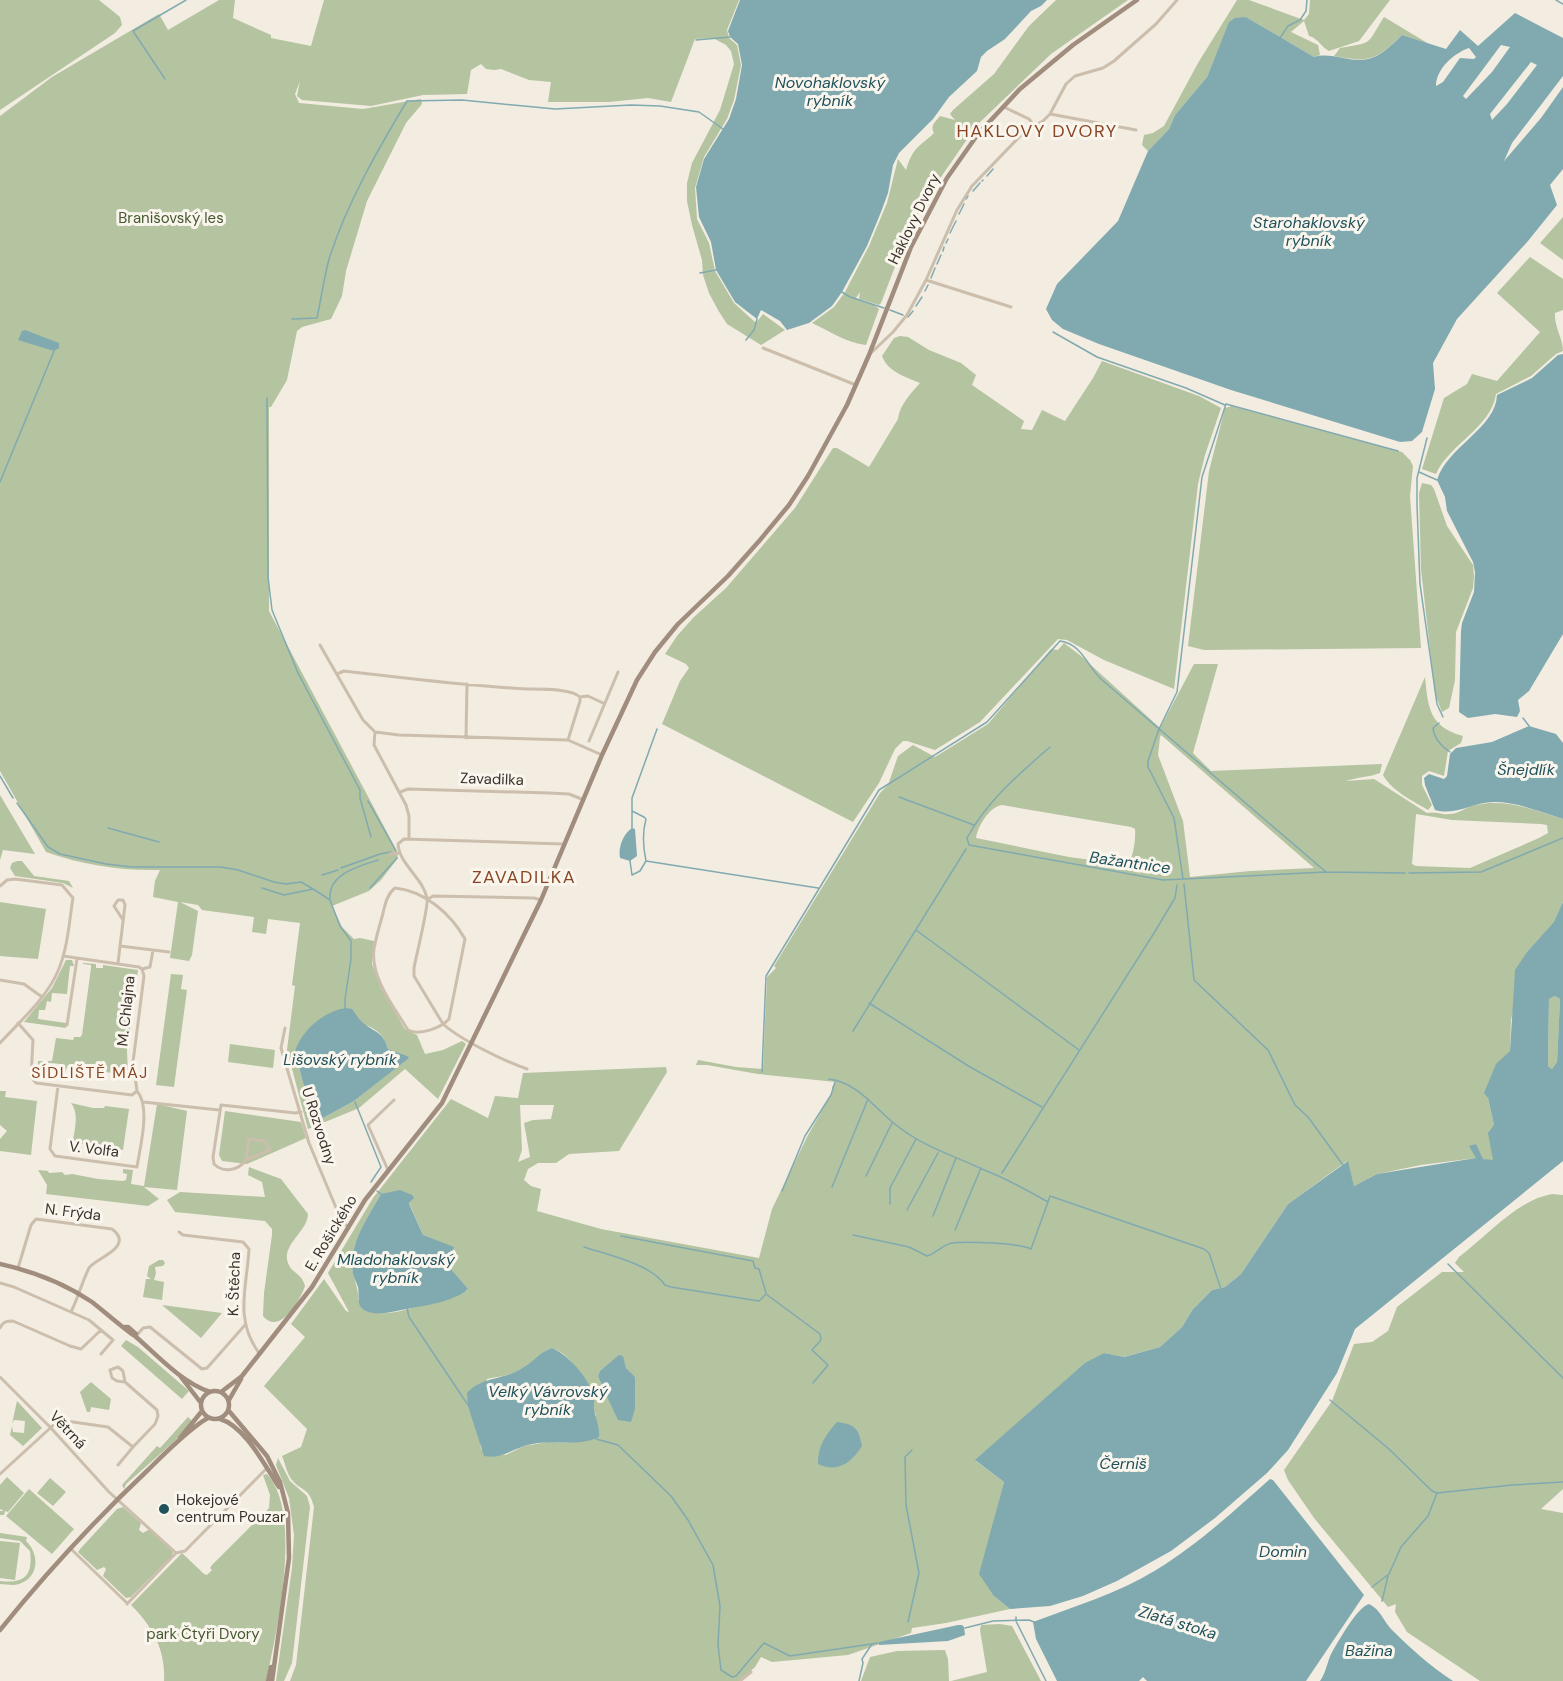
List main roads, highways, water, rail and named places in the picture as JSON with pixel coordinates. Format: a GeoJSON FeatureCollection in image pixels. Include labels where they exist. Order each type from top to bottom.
{"type":"FeatureCollection","features":[{"type":"Feature","properties":{"kind":"water","name":"Novohaklovský rybník"},"geometry":{"type":"Polygon","coordinates":[[[740,0],[1047,0],[1031,11],[1005,39],[981,57],[977,71],[949,97],[933,119],[899,153],[893,165],[888,193],[881,212],[867,246],[842,292],[832,306],[809,323],[787,330],[780,321],[761,310],[757,319],[735,302],[716,270],[711,242],[699,217],[696,187],[704,159],[729,119],[736,99],[742,65],[738,44],[730,37],[728,31],[740,0]]]}},
{"type":"Feature","properties":{"kind":"water","name":"Starohaklovský rybník"},"geometry":{"type":"Polygon","coordinates":[[[1515,13],[1563,38],[1563,76],[1512,143],[1504,161],[1541,118],[1563,87],[1563,169],[1550,185],[1557,205],[1528,241],[1457,319],[1433,363],[1435,389],[1422,432],[1412,441],[1400,442],[1231,390],[1099,344],[1063,329],[1052,320],[1046,309],[1057,284],[1118,221],[1148,151],[1169,129],[1175,115],[1207,77],[1229,22],[1235,18],[1246,17],[1314,57],[1325,55],[1353,60],[1369,59],[1382,53],[1402,35],[1446,49],[1460,30],[1478,46],[1515,13]],[[1501,45],[1463,96],[1466,99],[1492,72],[1510,47],[1501,45]],[[1469,48],[1442,68],[1436,86],[1443,82],[1460,58],[1474,59],[1476,57],[1469,48]],[[1531,62],[1490,114],[1492,120],[1537,65],[1531,62]]]}},
{"type":"Feature","properties":{"kind":"water"},"geometry":{"type":"Polygon","coordinates":[[[25,330],[59,343],[59,348],[54,351],[18,340],[22,331],[25,330]]]}},
{"type":"Feature","properties":{"kind":"water"},"geometry":{"type":"Polygon","coordinates":[[[1563,354],[1563,634],[1529,691],[1518,700],[1520,711],[1517,717],[1495,714],[1468,718],[1459,712],[1461,631],[1474,592],[1475,572],[1473,562],[1447,511],[1445,497],[1437,480],[1450,457],[1489,418],[1495,407],[1497,395],[1532,378],[1558,355],[1563,354]]]}},
{"type":"Feature","properties":{"kind":"water","name":"Šnejdlík"},"geometry":{"type":"Polygon","coordinates":[[[1529,726],[1556,734],[1563,743],[1563,819],[1503,802],[1486,803],[1451,811],[1435,810],[1424,778],[1429,774],[1444,779],[1447,776],[1450,754],[1456,748],[1492,742],[1529,726]]]}},
{"type":"Feature","properties":{"kind":"water"},"geometry":{"type":"Polygon","coordinates":[[[632,828],[635,829],[637,856],[630,861],[620,858],[620,850],[624,837],[632,828]]]}},
{"type":"Feature","properties":{"kind":"water","name":"Černiš"},"geometry":{"type":"Polygon","coordinates":[[[1563,902],[1563,1161],[1355,1329],[1337,1373],[1288,1450],[1267,1473],[1215,1518],[1171,1551],[1117,1581],[1083,1596],[1050,1606],[1010,1609],[994,1596],[979,1574],[1004,1482],[975,1460],[1085,1363],[1104,1353],[1124,1357],[1160,1347],[1182,1327],[1193,1309],[1212,1290],[1225,1287],[1241,1274],[1288,1204],[1348,1161],[1354,1186],[1377,1174],[1476,1158],[1469,1146],[1476,1144],[1483,1159],[1493,1160],[1488,1133],[1494,1125],[1488,1098],[1484,1093],[1496,1064],[1510,1051],[1515,970],[1527,952],[1554,922],[1563,902]],[[1555,996],[1549,999],[1548,1066],[1552,1069],[1557,1062],[1560,999],[1555,996]]]}},
{"type":"Feature","properties":{"kind":"water","name":"Lišovský rybník"},"geometry":{"type":"Polygon","coordinates":[[[346,1008],[352,1009],[365,1025],[380,1035],[388,1049],[409,1058],[354,1101],[323,1118],[319,1117],[303,1083],[295,1051],[308,1029],[322,1017],[346,1008]]]}},
{"type":"Feature","properties":{"kind":"water","name":"Mladohaklovský rybník"},"geometry":{"type":"Polygon","coordinates":[[[400,1190],[414,1198],[409,1203],[423,1235],[454,1247],[450,1268],[468,1289],[456,1297],[433,1304],[371,1313],[359,1304],[358,1287],[353,1274],[353,1252],[360,1232],[381,1194],[400,1190]]]}},
{"type":"Feature","properties":{"kind":"water","name":"Velký Vávrovský rybník"},"geometry":{"type":"Polygon","coordinates":[[[552,1348],[572,1362],[589,1384],[594,1400],[599,1437],[581,1442],[533,1444],[500,1455],[484,1456],[468,1406],[467,1393],[480,1384],[517,1371],[552,1348]]]}},
{"type":"Feature","properties":{"kind":"water"},"geometry":{"type":"Polygon","coordinates":[[[619,1355],[623,1356],[626,1368],[635,1377],[635,1409],[631,1422],[618,1420],[598,1376],[600,1371],[619,1355]]]}},
{"type":"Feature","properties":{"kind":"water"},"geometry":{"type":"Polygon","coordinates":[[[837,1422],[855,1428],[862,1446],[849,1462],[838,1467],[825,1467],[818,1464],[819,1451],[823,1441],[837,1422]]]}},
{"type":"Feature","properties":{"kind":"water","name":"Domin"},"geometry":{"type":"Polygon","coordinates":[[[1270,1479],[1364,1595],[1306,1681],[1147,1681],[1143,1677],[1139,1681],[1057,1681],[1036,1639],[1033,1622],[1111,1593],[1156,1570],[1201,1539],[1270,1479]]]}},
{"type":"Feature","properties":{"kind":"water","name":"Bažina"},"geometry":{"type":"Polygon","coordinates":[[[1369,1604],[1413,1650],[1453,1681],[1320,1681],[1331,1654],[1343,1634],[1359,1611],[1369,1604]]]}},
{"type":"Feature","properties":{"kind":"water"},"geometry":{"type":"Polygon","coordinates":[[[958,1625],[964,1627],[965,1635],[948,1641],[879,1645],[879,1642],[958,1625]]]}},
{"type":"Feature","properties":{"kind":"waterway"},"geometry":{"type":"LineString","coordinates":[[165,79],[133,31],[186,0]]}},
{"type":"Feature","properties":{"kind":"waterway"},"geometry":{"type":"LineString","coordinates":[[1280,38],[1288,26],[1300,20],[1306,11],[1307,0]]}},
{"type":"Feature","properties":{"kind":"waterway"},"geometry":{"type":"LineString","coordinates":[[1556,0],[1563,4]]}},
{"type":"Feature","properties":{"kind":"waterway"},"geometry":{"type":"LineString","coordinates":[[696,40],[730,37]]}},
{"type":"Feature","properties":{"kind":"waterway"},"geometry":{"type":"LineString","coordinates":[[292,319],[317,318],[329,259],[336,238],[374,158],[407,101],[462,100],[555,109],[631,105],[660,106],[699,112],[723,129]]}},
{"type":"Feature","properties":{"kind":"waterway"},"geometry":{"type":"LineString","coordinates":[[987,176],[993,169]]}},
{"type":"Feature","properties":{"kind":"waterway"},"geometry":{"type":"LineString","coordinates":[[973,191],[980,183]]}},
{"type":"Feature","properties":{"kind":"waterway"},"geometry":{"type":"LineString","coordinates":[[959,214],[964,204]]}},
{"type":"Feature","properties":{"kind":"waterway"},"geometry":{"type":"LineString","coordinates":[[950,233],[956,221]]}},
{"type":"Feature","properties":{"kind":"waterway"},"geometry":{"type":"LineString","coordinates":[[946,243],[948,239]]}},
{"type":"Feature","properties":{"kind":"waterway"},"geometry":{"type":"LineString","coordinates":[[943,251],[944,247]]}},
{"type":"Feature","properties":{"kind":"waterway"},"geometry":{"type":"LineString","coordinates":[[937,264],[941,255]]}},
{"type":"Feature","properties":{"kind":"waterway"},"geometry":{"type":"LineString","coordinates":[[931,278],[935,268]]}},
{"type":"Feature","properties":{"kind":"waterway"},"geometry":{"type":"LineString","coordinates":[[700,273],[716,270]]}},
{"type":"Feature","properties":{"kind":"waterway"},"geometry":{"type":"LineString","coordinates":[[925,291],[928,285]]}},
{"type":"Feature","properties":{"kind":"waterway"},"geometry":{"type":"LineString","coordinates":[[842,292],[850,297],[884,308]]}},
{"type":"Feature","properties":{"kind":"waterway"},"geometry":{"type":"LineString","coordinates":[[916,306],[922,297]]}},
{"type":"Feature","properties":{"kind":"waterway"},"geometry":{"type":"LineString","coordinates":[[890,310],[903,315]]}},
{"type":"Feature","properties":{"kind":"waterway"},"geometry":{"type":"LineString","coordinates":[[908,317],[913,311]]}},
{"type":"Feature","properties":{"kind":"waterway"},"geometry":{"type":"LineString","coordinates":[[746,340],[754,330],[757,319]]}},
{"type":"Feature","properties":{"kind":"waterway"},"geometry":{"type":"LineString","coordinates":[[1053,332],[1097,357],[1186,388],[1225,405]]}},
{"type":"Feature","properties":{"kind":"waterway"},"geometry":{"type":"LineString","coordinates":[[0,482],[54,351]]}},
{"type":"Feature","properties":{"kind":"waterway"},"geometry":{"type":"LineString","coordinates":[[267,398],[268,577],[272,610],[298,673],[360,790],[360,798],[371,837]]}},
{"type":"Feature","properties":{"kind":"waterway"},"geometry":{"type":"LineString","coordinates":[[1183,879],[1174,818],[1148,767],[1148,761],[1159,729],[1177,692],[1202,477],[1226,404],[1398,451]]}},
{"type":"Feature","properties":{"kind":"waterway"},"geometry":{"type":"LineString","coordinates":[[1427,438],[1417,478],[1420,584],[1437,704],[1443,717]]}},
{"type":"Feature","properties":{"kind":"waterway"},"geometry":{"type":"LineString","coordinates":[[1419,472],[1437,480]]}},
{"type":"Feature","properties":{"kind":"waterway"},"geometry":{"type":"LineString","coordinates":[[762,1072],[766,976],[879,790],[987,722],[1060,641],[1074,646],[1101,679],[1326,872],[1405,873]]}},
{"type":"Feature","properties":{"kind":"waterway"},"geometry":{"type":"LineString","coordinates":[[1523,718],[1529,726]]}},
{"type":"Feature","properties":{"kind":"waterway"},"geometry":{"type":"LineString","coordinates":[[1439,723],[1433,728],[1436,739],[1450,752]]}},
{"type":"Feature","properties":{"kind":"waterway"},"geometry":{"type":"LineString","coordinates":[[657,729],[632,798],[632,811],[646,819],[643,840],[646,861],[818,888]]}},
{"type":"Feature","properties":{"kind":"waterway","name":"Bažantnice"},"geometry":{"type":"LineString","coordinates":[[1050,747],[1015,778],[984,812],[967,838],[969,845],[1163,880],[1326,872]]}},
{"type":"Feature","properties":{"kind":"waterway"},"geometry":{"type":"LineString","coordinates":[[0,776],[13,798]]}},
{"type":"Feature","properties":{"kind":"waterway"},"geometry":{"type":"LineString","coordinates":[[899,797],[974,825]]}},
{"type":"Feature","properties":{"kind":"waterway"},"geometry":{"type":"LineString","coordinates":[[368,801],[396,851]]}},
{"type":"Feature","properties":{"kind":"waterway"},"geometry":{"type":"LineString","coordinates":[[17,803],[48,847],[60,854],[132,867],[221,867],[274,882],[286,884],[301,882],[313,889],[330,900],[340,926],[351,941],[345,1008]]}},
{"type":"Feature","properties":{"kind":"waterway"},"geometry":{"type":"LineString","coordinates":[[632,812],[632,828]]}},
{"type":"Feature","properties":{"kind":"waterway"},"geometry":{"type":"LineString","coordinates":[[108,828],[159,842]]}},
{"type":"Feature","properties":{"kind":"waterway"},"geometry":{"type":"LineString","coordinates":[[1409,873],[1481,872],[1563,838]]}},
{"type":"Feature","properties":{"kind":"waterway","name":"Bažantnice"},"geometry":{"type":"LineString","coordinates":[[853,1031],[966,849]]}},
{"type":"Feature","properties":{"kind":"waterway"},"geometry":{"type":"LineString","coordinates":[[341,868],[391,852]]}},
{"type":"Feature","properties":{"kind":"waterway"},"geometry":{"type":"LineString","coordinates":[[370,888],[397,858]]}},
{"type":"Feature","properties":{"kind":"waterway"},"geometry":{"type":"LineString","coordinates":[[330,899],[331,890],[339,877],[354,868],[378,860]]}},
{"type":"Feature","properties":{"kind":"waterway"},"geometry":{"type":"LineString","coordinates":[[630,861],[632,875],[640,871],[646,861]]}},
{"type":"Feature","properties":{"kind":"waterway"},"geometry":{"type":"LineString","coordinates":[[322,875],[338,870]]}},
{"type":"Feature","properties":{"kind":"waterway"},"geometry":{"type":"LineString","coordinates":[[1184,884],[1194,980],[1268,1050],[1295,1105],[1308,1117],[1343,1165]]}},
{"type":"Feature","properties":{"kind":"waterway"},"geometry":{"type":"LineString","coordinates":[[1002,1173],[1154,933],[1175,898],[1177,885]]}},
{"type":"Feature","properties":{"kind":"waterway"},"geometry":{"type":"LineString","coordinates":[[262,888],[284,895],[313,889]]}},
{"type":"Feature","properties":{"kind":"waterway"},"geometry":{"type":"LineString","coordinates":[[916,930],[1079,1050]]}},
{"type":"Feature","properties":{"kind":"waterway"},"geometry":{"type":"LineString","coordinates":[[869,1003],[970,1067],[1042,1107]]}},
{"type":"Feature","properties":{"kind":"waterway"},"geometry":{"type":"LineString","coordinates":[[829,1079],[850,1086],[859,1092],[891,1121],[919,1141],[1007,1180],[1048,1202],[1050,1196],[1204,1249],[1209,1253],[1221,1289]]}},
{"type":"Feature","properties":{"kind":"waterway"},"geometry":{"type":"LineString","coordinates":[[782,1191],[805,1136],[831,1095],[835,1082]]}},
{"type":"Feature","properties":{"kind":"waterway"},"geometry":{"type":"LineString","coordinates":[[832,1187],[868,1099]]}},
{"type":"Feature","properties":{"kind":"waterway"},"geometry":{"type":"LineString","coordinates":[[355,1102],[381,1167],[371,1182]]}},
{"type":"Feature","properties":{"kind":"waterway"},"geometry":{"type":"LineString","coordinates":[[866,1176],[892,1123]]}},
{"type":"Feature","properties":{"kind":"waterway"},"geometry":{"type":"LineString","coordinates":[[890,1204],[890,1188],[916,1139]]}},
{"type":"Feature","properties":{"kind":"waterway"},"geometry":{"type":"LineString","coordinates":[[907,1210],[938,1153]]}},
{"type":"Feature","properties":{"kind":"waterway"},"geometry":{"type":"LineString","coordinates":[[933,1216],[956,1158]]}},
{"type":"Feature","properties":{"kind":"waterway"},"geometry":{"type":"LineString","coordinates":[[955,1230],[981,1168]]}},
{"type":"Feature","properties":{"kind":"waterway"},"geometry":{"type":"LineString","coordinates":[[377,1191],[382,1195]]}},
{"type":"Feature","properties":{"kind":"waterway"},"geometry":{"type":"LineString","coordinates":[[853,1235],[909,1247],[927,1256],[949,1244],[959,1242],[1005,1244],[1031,1249],[1048,1202]]}},
{"type":"Feature","properties":{"kind":"waterway"},"geometry":{"type":"LineString","coordinates":[[621,1236],[753,1261],[755,1268],[759,1269],[766,1293]]}},
{"type":"Feature","properties":{"kind":"waterway"},"geometry":{"type":"LineString","coordinates":[[584,1247],[640,1266],[671,1287],[759,1301],[766,1294],[820,1334],[821,1340],[812,1350],[828,1365],[813,1383]]}},
{"type":"Feature","properties":{"kind":"waterway"},"geometry":{"type":"LineString","coordinates":[[1448,1264],[1563,1378]]}},
{"type":"Feature","properties":{"kind":"waterway"},"geometry":{"type":"LineString","coordinates":[[407,1308],[409,1317],[468,1405]]}},
{"type":"Feature","properties":{"kind":"waterway"},"geometry":{"type":"LineString","coordinates":[[1330,1400],[1437,1493],[1563,1482]]}},
{"type":"Feature","properties":{"kind":"waterway"},"geometry":{"type":"LineString","coordinates":[[596,1439],[618,1445],[671,1496],[688,1520],[713,1565],[720,1606],[718,1645],[721,1670],[732,1677],[736,1676],[764,1643],[790,1656],[878,1643]]}},
{"type":"Feature","properties":{"kind":"waterway","name":"Černiš"},"geometry":{"type":"LineString","coordinates":[[908,1622],[919,1573],[906,1505],[905,1457],[912,1450]]}},
{"type":"Feature","properties":{"kind":"waterway","name":"Zlatá stoka"},"geometry":{"type":"LineString","coordinates":[[1372,1587],[1389,1574],[1401,1547],[1428,1516],[1437,1493]]}},
{"type":"Feature","properties":{"kind":"waterway"},"geometry":{"type":"LineString","coordinates":[[1382,1601],[1388,1576]]}},
{"type":"Feature","properties":{"kind":"waterway"},"geometry":{"type":"LineString","coordinates":[[1016,1617],[1046,1681]]}},
{"type":"Feature","properties":{"kind":"waterway"},"geometry":{"type":"LineString","coordinates":[[965,1628],[993,1621],[1029,1620],[1034,1622]]}},
{"type":"Feature","properties":{"kind":"waterway"},"geometry":{"type":"LineString","coordinates":[[859,1681],[862,1659],[872,1644]]}},
{"type":"Feature","properties":{"kind":"place","name":"Hokejové centrum Pouzar"},"geometry":{"type":"Point","coordinates":[164,1509]}},
{"type":"Feature","properties":{"kind":"district","name":"HAKLOVY DVORY"},"geometry":{"type":"Point","coordinates":[1037,131]}},
{"type":"Feature","properties":{"kind":"district","name":"ZAVADILKA"},"geometry":{"type":"Point","coordinates":[524,877]}},
{"type":"Feature","properties":{"kind":"district","name":"SÍDLIŠTĚ MÁJ"},"geometry":{"type":"Point","coordinates":[90,1072]}},
{"type":"Feature","properties":{"kind":"park label","name":"Branišovský les"},"geometry":{"type":"Point","coordinates":[171,218]}},
{"type":"Feature","properties":{"kind":"park label","name":"park Čtyři Dvory"},"geometry":{"type":"Point","coordinates":[203,1634]}}]}
